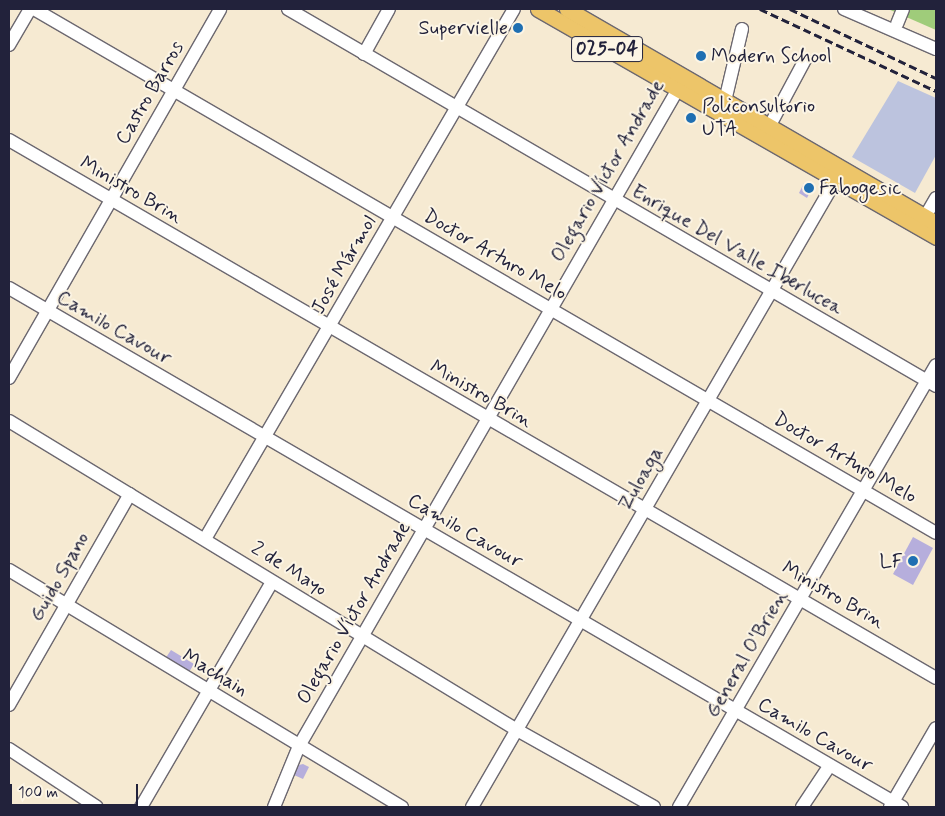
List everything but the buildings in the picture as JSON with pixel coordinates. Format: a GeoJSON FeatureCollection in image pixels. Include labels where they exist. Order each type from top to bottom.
{"type":"FeatureCollection","features":[{"type":"Feature","properties":{"kind":"main road","name":"025-04"},"geometry":{"type":"LineString","coordinates":[[538,9],[681,84],[839,175],[931,220]]}},
{"type":"Feature","properties":{"kind":"main road","name":"025-04"},"geometry":{"type":"LineString","coordinates":[[567,9],[681,84],[725,101],[769,126],[839,175],[936,237]]}},
{"type":"Feature","properties":{"kind":"street"},"geometry":{"type":"LineString","coordinates":[[9,45],[30,9]]}},
{"type":"Feature","properties":{"kind":"street","name":"Doctor Arturo Melo"},"geometry":{"type":"LineString","coordinates":[[34,9],[936,533]]}},
{"type":"Feature","properties":{"kind":"street","name":"Castro Barros"},"geometry":{"type":"LineString","coordinates":[[9,378],[220,9]]}},
{"type":"Feature","properties":{"kind":"street","name":"Enrique Del Valle Iberlucea"},"geometry":{"type":"LineString","coordinates":[[288,9],[614,201],[932,383]]}},
{"type":"Feature","properties":{"kind":"street"},"geometry":{"type":"LineString","coordinates":[[364,54],[389,9]]}},
{"type":"Feature","properties":{"kind":"street","name":"José Mármol"},"geometry":{"type":"LineString","coordinates":[[205,540],[514,9]]}},
{"type":"Feature","properties":{"kind":"street"},"geometry":{"type":"LineString","coordinates":[[844,9],[936,50]]}},
{"type":"Feature","properties":{"kind":"street"},"geometry":{"type":"LineString","coordinates":[[861,9],[936,41]]}},
{"type":"Feature","properties":{"kind":"street"},"geometry":{"type":"LineString","coordinates":[[897,24],[904,9]]}},
{"type":"Feature","properties":{"kind":"street"},"geometry":{"type":"LineString","coordinates":[[725,101],[742,29]]}},
{"type":"Feature","properties":{"kind":"street"},"geometry":{"type":"LineString","coordinates":[[769,126],[805,60]]}},
{"type":"Feature","properties":{"kind":"street","name":"Olegario Víctor Andrade"},"geometry":{"type":"LineString","coordinates":[[274,807],[299,746],[423,528],[681,84]]}},
{"type":"Feature","properties":{"kind":"street","name":"Ministro Brin"},"geometry":{"type":"LineString","coordinates":[[9,140],[936,678]]}},
{"type":"Feature","properties":{"kind":"street","name":"Zuloaga"},"geometry":{"type":"LineString","coordinates":[[472,807],[839,175]]}},
{"type":"Feature","properties":{"kind":"street"},"geometry":{"type":"LineString","coordinates":[[931,220],[936,199]]}},
{"type":"Feature","properties":{"kind":"street","name":"Camilo Cavour"},"geometry":{"type":"LineString","coordinates":[[9,288],[736,710],[895,805]]}},
{"type":"Feature","properties":{"kind":"street","name":"General O'Brien"},"geometry":{"type":"LineString","coordinates":[[679,807],[863,491],[932,383],[936,364]]}},
{"type":"Feature","properties":{"kind":"street","name":"2 de Mayo"},"geometry":{"type":"LineString","coordinates":[[9,422],[517,730],[654,807]]}},
{"type":"Feature","properties":{"kind":"street","name":"Guido Spano"},"geometry":{"type":"LineString","coordinates":[[9,705],[130,494]]}},
{"type":"Feature","properties":{"kind":"street","name":"Machain"},"geometry":{"type":"LineString","coordinates":[[9,570],[208,692],[402,807]]}},
{"type":"Feature","properties":{"kind":"street"},"geometry":{"type":"LineString","coordinates":[[141,807],[272,582]]}},
{"type":"Feature","properties":{"kind":"street"},"geometry":{"type":"LineString","coordinates":[[895,805],[936,728]]}},
{"type":"Feature","properties":{"kind":"street"},"geometry":{"type":"LineString","coordinates":[[9,749],[97,807]]}},
{"type":"Feature","properties":{"kind":"street"},"geometry":{"type":"LineString","coordinates":[[802,807],[830,766]]}},
{"type":"Feature","properties":{"kind":"shaded area"},"geometry":{"type":"Polygon","coordinates":[[[898,81],[936,98],[936,155],[915,193],[852,157],[898,81]]]}},
{"type":"Feature","properties":{"kind":"green space"},"geometry":{"type":"Polygon","coordinates":[[[888,9],[936,9],[936,30],[888,9]]]}},
{"type":"Feature","properties":{"kind":"railway"},"geometry":{"type":"LineString","coordinates":[[760,9],[936,91]]}},
{"type":"Feature","properties":{"kind":"railway"},"geometry":{"type":"LineString","coordinates":[[790,9],[936,78]]}},
{"type":"Feature","properties":{"kind":"place","name":"Supervielle"},"geometry":{"type":"Point","coordinates":[518,28]}},
{"type":"Feature","properties":{"kind":"place","name":"Modern School"},"geometry":{"type":"Point","coordinates":[701,56]}},
{"type":"Feature","properties":{"kind":"place","name":"Policonsultorio UTA"},"geometry":{"type":"Point","coordinates":[691,118]}},
{"type":"Feature","properties":{"kind":"place","name":"Fabogesic"},"geometry":{"type":"Point","coordinates":[809,188]}},
{"type":"Feature","properties":{"kind":"place","name":"LF"},"geometry":{"type":"Point","coordinates":[913,561]}}]}
